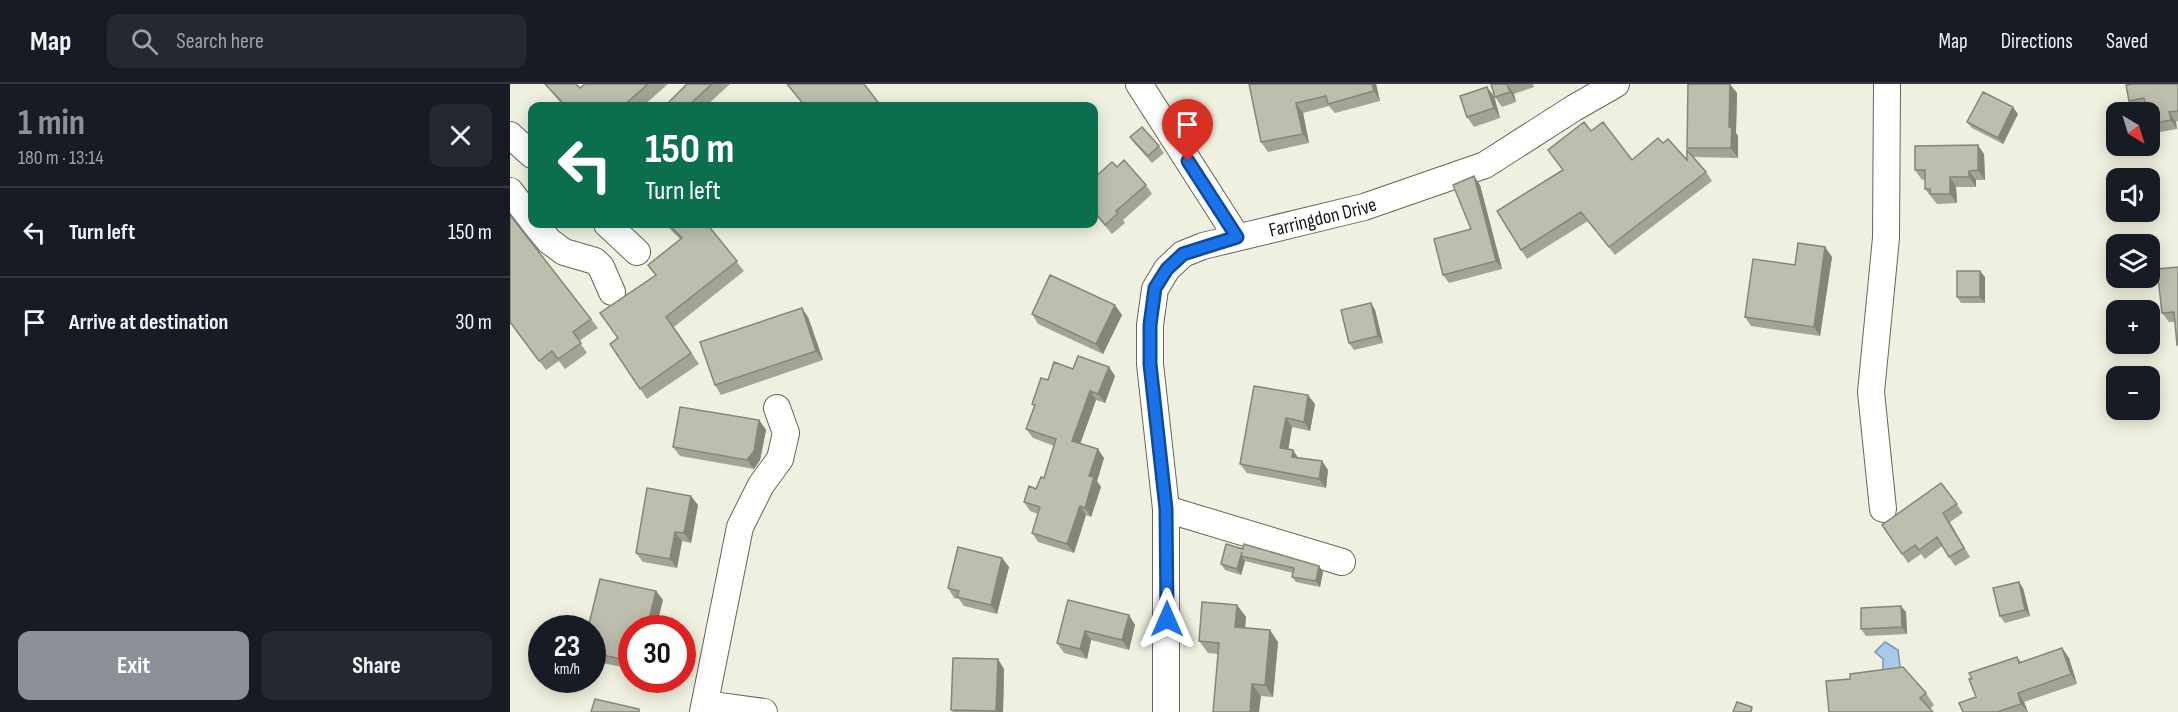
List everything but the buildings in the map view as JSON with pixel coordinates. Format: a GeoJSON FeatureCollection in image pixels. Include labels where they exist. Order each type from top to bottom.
{"type":"FeatureCollection","features":[{"type":"Feature","properties":{"kind":"street"},"geometry":{"type":"LineString","coordinates":[[1139,84],[1237,237]]}},
{"type":"Feature","properties":{"kind":"street","name":"Farringdon Drive"},"geometry":{"type":"LineString","coordinates":[[1166,712],[1166,509],[1150,364],[1150,325],[1155,288],[1167,269],[1183,254],[1237,237],[1364,207],[1485,165],[1616,84]]}},
{"type":"Feature","properties":{"kind":"street"},"geometry":{"type":"LineString","coordinates":[[1883,509],[1871,392],[1886,238],[1887,84]]}},
{"type":"Feature","properties":{"kind":"street"},"geometry":{"type":"LineString","coordinates":[[510,135],[528,151]]}},
{"type":"Feature","properties":{"kind":"street"},"geometry":{"type":"LineString","coordinates":[[510,190],[528,214]]}},
{"type":"Feature","properties":{"kind":"street"},"geometry":{"type":"LineString","coordinates":[[539,228],[549,241],[564,252],[595,261],[601,267],[612,292]]}},
{"type":"Feature","properties":{"kind":"street"},"geometry":{"type":"LineString","coordinates":[[611,228],[637,252]]}},
{"type":"Feature","properties":{"kind":"street"},"geometry":{"type":"LineString","coordinates":[[764,712],[704,708],[740,527],[761,485],[780,459],[786,433],[777,408]]}},
{"type":"Feature","properties":{"kind":"street"},"geometry":{"type":"LineString","coordinates":[[1166,509],[1342,562]]}},
{"type":"Feature","properties":{"kind":"water"},"geometry":{"type":"Polygon","coordinates":[[[1885,642],[1898,650],[1901,673],[1883,675],[1883,659],[1875,652],[1885,642]]]}},
{"type":"Feature","properties":{"kind":"route"},"geometry":{"type":"LineString","coordinates":[[1167,619],[1166,509],[1150,364],[1150,325],[1155,288],[1167,269],[1183,254],[1237,237],[1188,161]]}}]}
